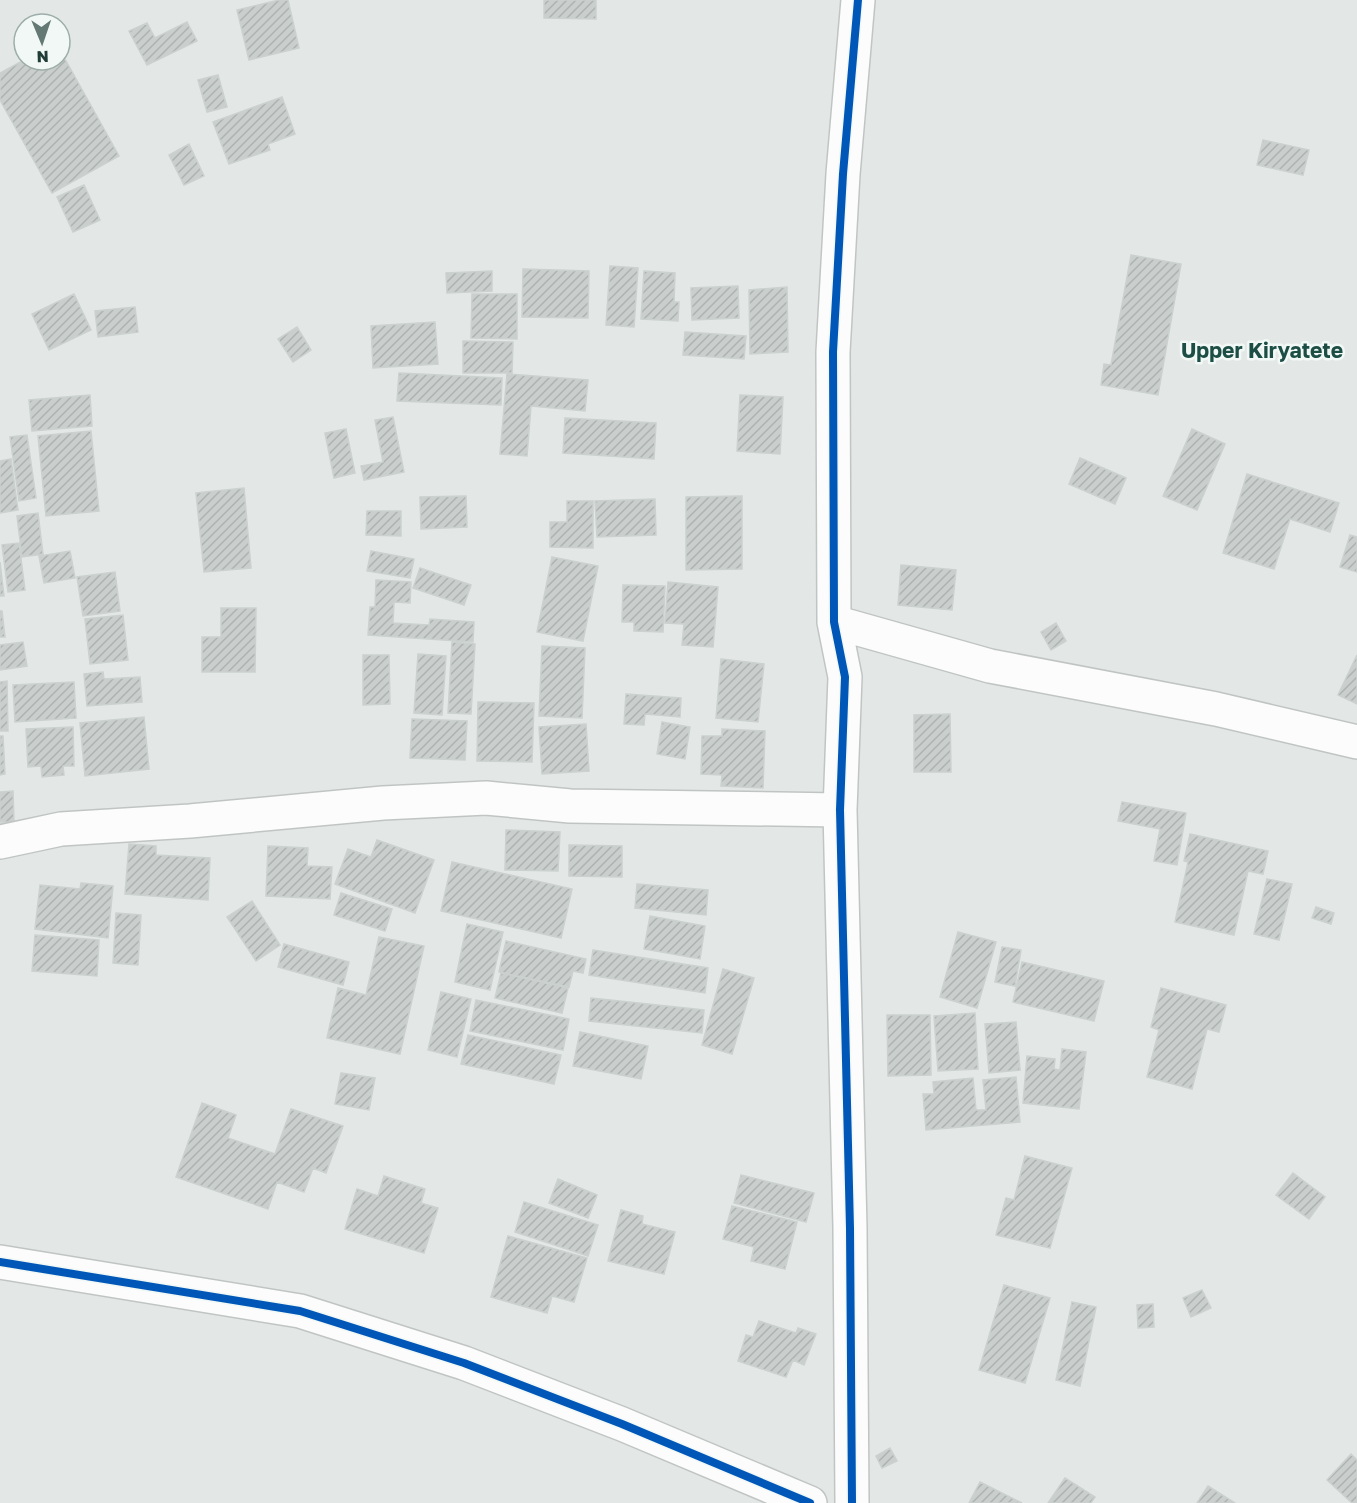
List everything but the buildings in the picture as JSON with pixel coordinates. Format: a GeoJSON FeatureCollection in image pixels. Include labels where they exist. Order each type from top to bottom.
{"type":"FeatureCollection","features":[{"type":"Feature","properties":{"kind":"street"},"geometry":{"type":"LineString","coordinates":[[852,1503],[850,1228],[840,810],[845,677],[834,622],[833,352],[843,174],[858,0]]}},
{"type":"Feature","properties":{"kind":"street"},"geometry":{"type":"LineString","coordinates":[[834,622],[990,666],[1216,709],[1357,742]]}},
{"type":"Feature","properties":{"kind":"street"},"geometry":{"type":"LineString","coordinates":[[0,842],[61,829],[190,821],[383,803],[486,798],[570,806],[840,810]]}},
{"type":"Feature","properties":{"kind":"street"},"geometry":{"type":"LineString","coordinates":[[0,1262],[300,1311],[464,1363],[622,1424],[810,1503]]}},
{"type":"Feature","properties":{"kind":"cycle path"},"geometry":{"type":"LineString","coordinates":[[852,1503],[850,1228],[840,810],[845,677],[834,622],[833,352],[843,174],[858,0]]}},
{"type":"Feature","properties":{"kind":"cycle path"},"geometry":{"type":"LineString","coordinates":[[0,1262],[300,1311],[464,1363],[622,1424],[810,1503]]}},
{"type":"Feature","properties":{"kind":"district","name":"Upper Kiryatete"},"geometry":{"type":"Point","coordinates":[1262,350]}}]}
